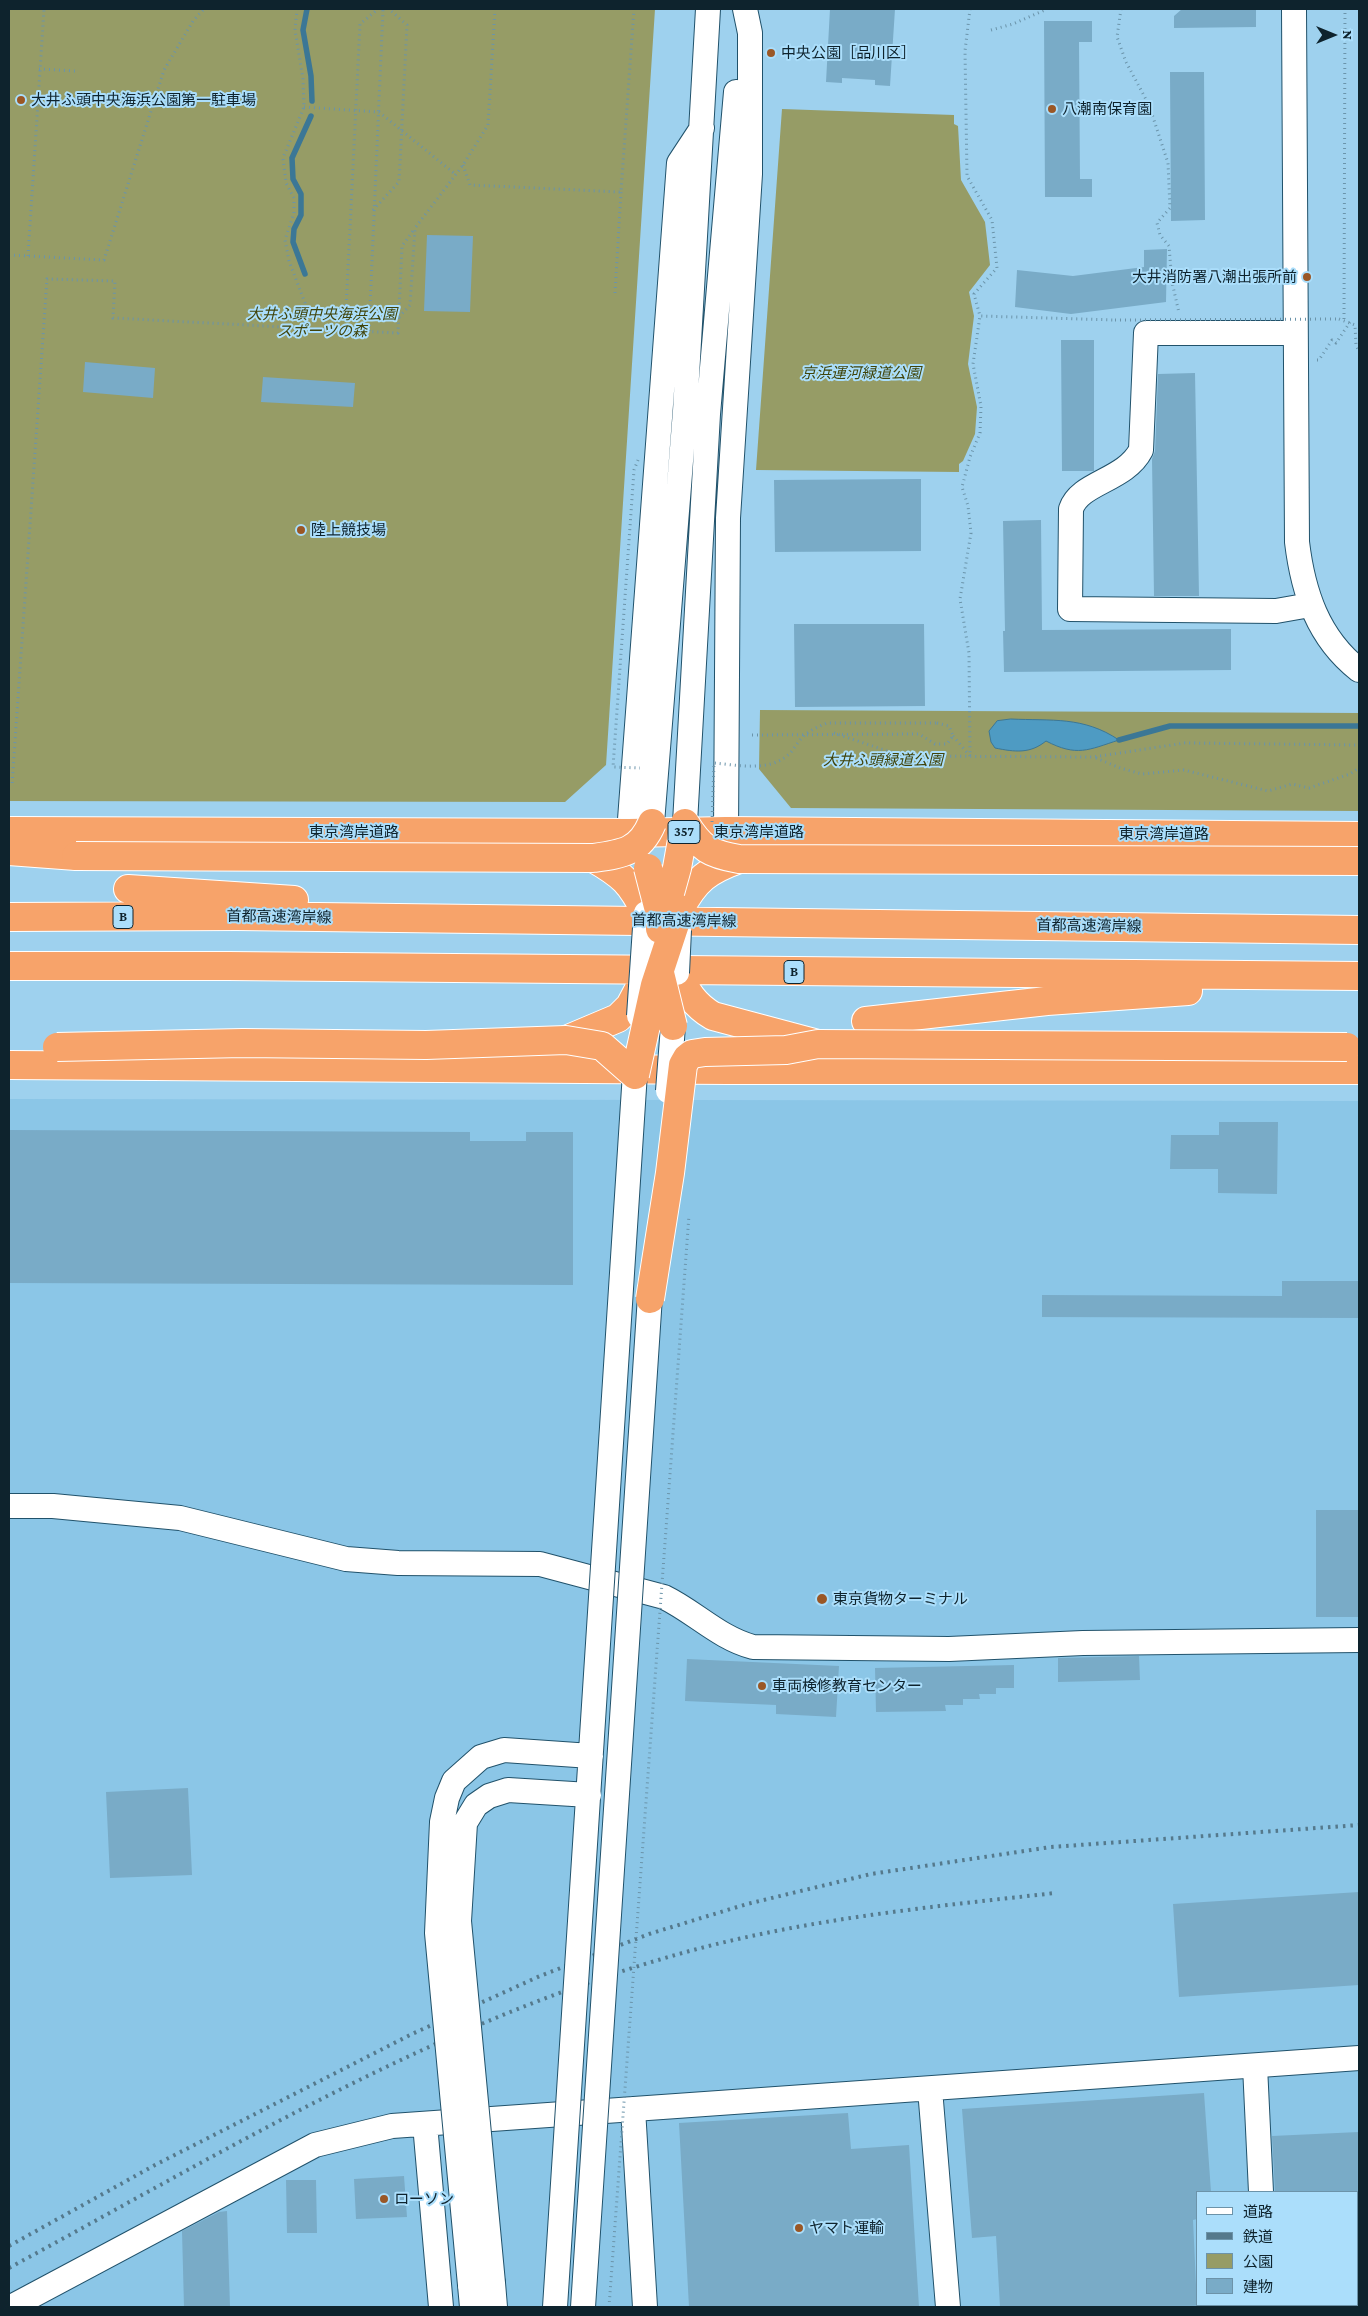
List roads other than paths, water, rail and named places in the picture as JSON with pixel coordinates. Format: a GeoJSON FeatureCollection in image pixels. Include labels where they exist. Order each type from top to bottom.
{"type":"FeatureCollection","features":[{"type":"Feature","properties":{"kind":"highway"},"geometry":{"type":"LineString","coordinates":[[685,823],[694,838],[705,849],[720,856],[739,859],[1359,861]]}},
{"type":"Feature","properties":{"kind":"highway"},"geometry":{"type":"LineString","coordinates":[[9,1048],[243,1043],[426,1044],[566,1040],[602,1046],[635,1075],[685,823]]}},
{"type":"Feature","properties":{"kind":"highway","name":"東京湾岸道路"},"geometry":{"type":"LineString","coordinates":[[9,831],[641,828],[1359,836]]}},
{"type":"Feature","properties":{"kind":"highway"},"geometry":{"type":"LineString","coordinates":[[9,852],[76,856],[593,858],[614,855],[635,847],[644,840],[641,828]]}},
{"type":"Feature","properties":{"kind":"highway"},"geometry":{"type":"LineString","coordinates":[[593,858],[619,873],[635,891],[661,946],[690,998],[700,1008],[712,1016],[818,1044]]}},
{"type":"Feature","properties":{"kind":"highway"},"geometry":{"type":"LineString","coordinates":[[566,1040],[618,1018],[630,1006],[689,891],[700,878],[716,867],[739,859]]}},
{"type":"Feature","properties":{"kind":"highway"},"geometry":{"type":"LineString","coordinates":[[648,868],[673,1026]]}},
{"type":"Feature","properties":{"kind":"highway"},"geometry":{"type":"LineString","coordinates":[[128,889],[312,901],[530,920]]}},
{"type":"Feature","properties":{"kind":"highway","name":"首都高速湾岸線"},"geometry":{"type":"LineString","coordinates":[[9,917],[247,916],[1359,930]]}},
{"type":"Feature","properties":{"kind":"highway","name":"B"},"geometry":{"type":"LineString","coordinates":[[9,966],[228,966],[1353,976]]}},
{"type":"Feature","properties":{"kind":"highway"},"geometry":{"type":"LineString","coordinates":[[866,1021],[1047,1001],[1317,982],[1353,976]]}},
{"type":"Feature","properties":{"kind":"highway"},"geometry":{"type":"LineString","coordinates":[[650,1299],[670,1173],[683,1065],[687,1058],[705,1052],[786,1050],[818,1044],[1355,1054]]}},
{"type":"Feature","properties":{"kind":"highway"},"geometry":{"type":"LineString","coordinates":[[9,1066],[708,1070],[1355,1054]]}},
{"type":"Feature","properties":{"kind":"street"},"geometry":{"type":"LineString","coordinates":[[641,828],[685,411],[708,9]]}},
{"type":"Feature","properties":{"kind":"street"},"geometry":{"type":"LineString","coordinates":[[685,823],[708,414],[744,9]]}},
{"type":"Feature","properties":{"kind":"street"},"geometry":{"type":"LineString","coordinates":[[719,829],[728,518],[750,174],[750,33],[744,9]]}},
{"type":"Feature","properties":{"kind":"street"},"geometry":{"type":"LineString","coordinates":[[1294,9],[1294,333],[1297,542],[1302,575],[1310,605],[1328,637],[1359,670]]}},
{"type":"Feature","properties":{"kind":"street"},"geometry":{"type":"LineString","coordinates":[[648,868],[641,828],[679,163],[702,128]]}},
{"type":"Feature","properties":{"kind":"street"},"geometry":{"type":"LineString","coordinates":[[1294,333],[1146,333],[1141,450],[1135,461],[1122,472],[1079,495],[1073,500],[1070,509],[1070,609],[1276,611],[1310,605]]}},
{"type":"Feature","properties":{"kind":"street"},"geometry":{"type":"LineString","coordinates":[[583,2307],[650,1299],[673,1026]]}},
{"type":"Feature","properties":{"kind":"street"},"geometry":{"type":"LineString","coordinates":[[555,2307],[635,1075]]}},
{"type":"Feature","properties":{"kind":"street"},"geometry":{"type":"LineString","coordinates":[[9,1506],[62,1507],[180,1518],[213,1524],[346,1559],[398,1563],[540,1564],[664,1597],[683,1606],[724,1636],[737,1643],[753,1647],[949,1649],[1083,1643],[1359,1640]]}},
{"type":"Feature","properties":{"kind":"street"},"geometry":{"type":"LineString","coordinates":[[495,2307],[478,2292],[436,1927],[442,1822],[445,1806],[454,1782],[481,1757],[504,1750],[591,1756]]}},
{"type":"Feature","properties":{"kind":"street"},"geometry":{"type":"LineString","coordinates":[[478,2292],[459,1921],[465,1823],[476,1805],[490,1796],[508,1790],[589,1795]]}},
{"type":"Feature","properties":{"kind":"street"},"geometry":{"type":"LineString","coordinates":[[11,2307],[315,2145],[392,2126],[1359,2058]]}},
{"type":"Feature","properties":{"kind":"street"},"geometry":{"type":"LineString","coordinates":[[1256,2066],[1262,2191]]}},
{"type":"Feature","properties":{"kind":"street"},"geometry":{"type":"LineString","coordinates":[[930,2089],[948,2307]]}},
{"type":"Feature","properties":{"kind":"street"},"geometry":{"type":"LineString","coordinates":[[633,2110],[645,2307]]}},
{"type":"Feature","properties":{"kind":"street"},"geometry":{"type":"LineString","coordinates":[[425,2124],[440,2307]]}},
{"type":"Feature","properties":{"kind":"waterway"},"geometry":{"type":"LineString","coordinates":[[307,9],[303,30],[311,76],[312,101]]}},
{"type":"Feature","properties":{"kind":"waterway"},"geometry":{"type":"LineString","coordinates":[[305,274],[293,242],[294,229],[301,215],[301,194],[293,179],[292,158],[311,116]]}},
{"type":"Feature","properties":{"kind":"waterway"},"geometry":{"type":"LineString","coordinates":[[1119,740],[1170,726],[1359,726]]}},
{"type":"Feature","properties":{"kind":"railway"},"geometry":{"type":"LineString","coordinates":[[9,2246],[155,2165],[412,2034],[540,1976],[649,1934],[747,1904],[871,1874],[1051,1847],[1359,1825]]}},
{"type":"Feature","properties":{"kind":"railway"},"geometry":{"type":"LineString","coordinates":[[9,2268],[245,2139],[404,2058],[486,2022],[569,1989],[704,1947],[803,1926],[954,1904],[1055,1893]]}},
{"type":"Feature","properties":{"kind":"place","name":"中央公園［品川区］"},"geometry":{"type":"Point","coordinates":[771,53]}},
{"type":"Feature","properties":{"kind":"place","name":"大井ふ頭中央海浜公園第一駐車場"},"geometry":{"type":"Point","coordinates":[21,100]}},
{"type":"Feature","properties":{"kind":"place","name":"八潮南保育園"},"geometry":{"type":"Point","coordinates":[1052,109]}},
{"type":"Feature","properties":{"kind":"place","name":"大井消防署八潮出張所前"},"geometry":{"type":"Point","coordinates":[1307,277]}},
{"type":"Feature","properties":{"kind":"place","name":"陸上競技場"},"geometry":{"type":"Point","coordinates":[301,530]}},
{"type":"Feature","properties":{"kind":"place","name":"東京貨物ターミナル"},"geometry":{"type":"Point","coordinates":[822,1599]}},
{"type":"Feature","properties":{"kind":"place","name":"車両検修教育センター"},"geometry":{"type":"Point","coordinates":[762,1686]}},
{"type":"Feature","properties":{"kind":"place","name":"ローソン"},"geometry":{"type":"Point","coordinates":[384,2199]}},
{"type":"Feature","properties":{"kind":"place","name":"ヤマト運輸"},"geometry":{"type":"Point","coordinates":[799,2228]}},
{"type":"Feature","properties":{"kind":"park label","name":"大井ふ頭中央海浜公園 スポーツの森"},"geometry":{"type":"Point","coordinates":[322,322]}},
{"type":"Feature","properties":{"kind":"park label","name":"京浜運河緑道公園"},"geometry":{"type":"Point","coordinates":[861,373]}},
{"type":"Feature","properties":{"kind":"park label","name":"大井ふ頭緑道公園"},"geometry":{"type":"Point","coordinates":[883,760]}}]}
